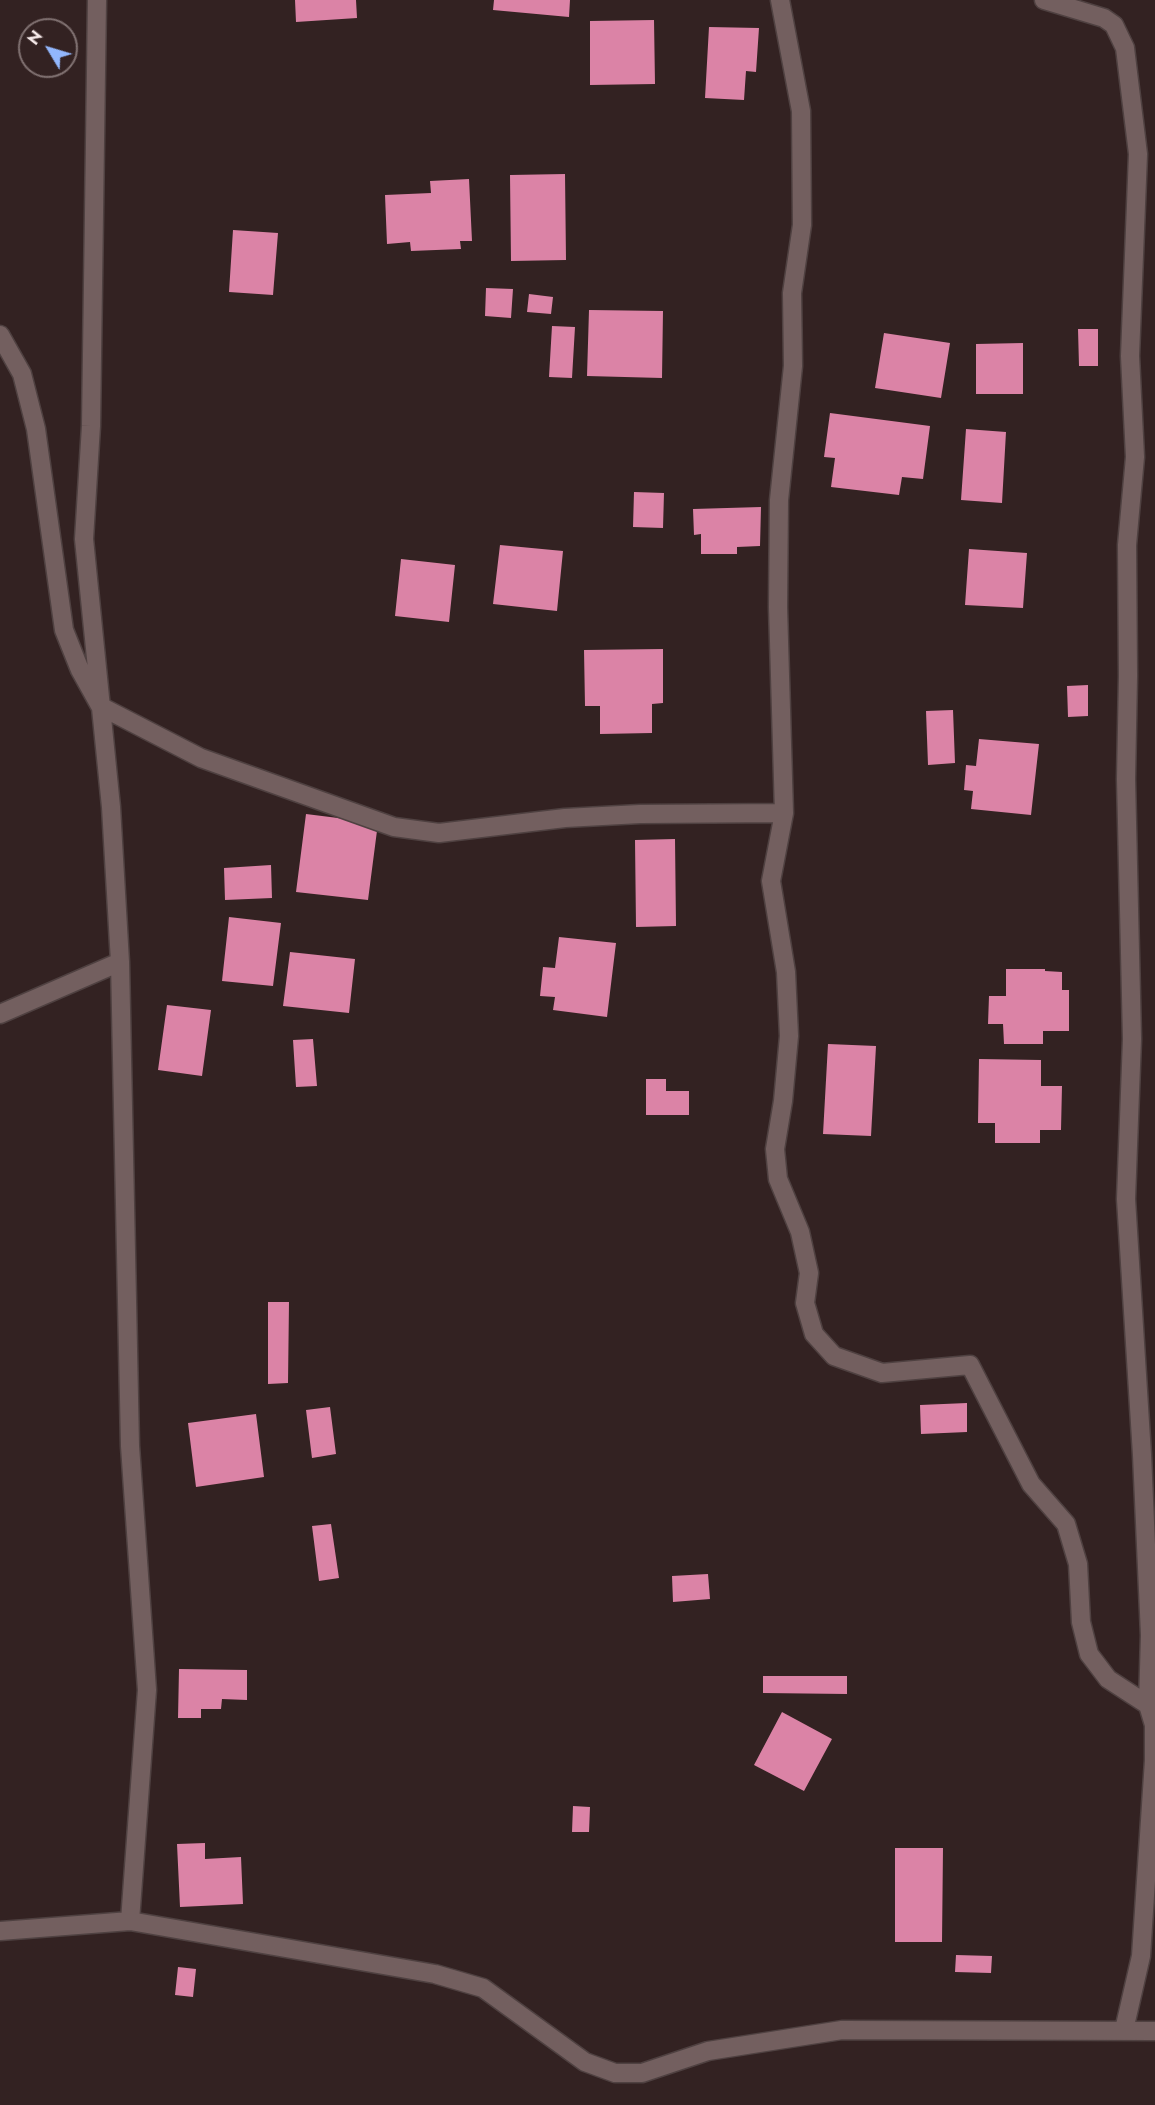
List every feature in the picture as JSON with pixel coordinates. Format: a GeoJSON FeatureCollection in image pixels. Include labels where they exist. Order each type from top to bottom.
{"type":"FeatureCollection","features":[{"type":"Feature","properties":{"kind":"street"},"geometry":{"type":"LineString","coordinates":[[97,0],[91,426],[84,539],[111,807],[120,962],[130,1446],[147,1690],[130,1921]]}},
{"type":"Feature","properties":{"kind":"street"},"geometry":{"type":"LineString","coordinates":[[780,0],[801,111],[802,225],[792,293],[793,366],[779,500],[778,607],[784,813],[771,881],[786,972],[789,1036],[783,1101],[775,1149],[778,1179],[800,1232],[809,1273],[806,1303],[814,1334],[834,1356],[882,1373],[970,1365],[1031,1484],[1066,1524],[1078,1564],[1081,1622],[1089,1654],[1108,1679],[1148,1704]]}},
{"type":"Feature","properties":{"kind":"street"},"geometry":{"type":"LineString","coordinates":[[1044,0],[1104,18],[1114,25],[1125,48],[1138,154],[1130,356],[1136,456],[1127,545],[1126,779],[1132,1039],[1126,1199],[1142,1455],[1150,1635],[1148,1704],[1154,1725],[1154,1760],[1141,1956],[1124,2030]]}},
{"type":"Feature","properties":{"kind":"street"},"geometry":{"type":"LineString","coordinates":[[0,335],[22,374],[36,429],[64,630],[80,670],[100,706],[201,758],[394,827],[439,833],[565,818],[640,814],[784,813]]}},
{"type":"Feature","properties":{"kind":"street"},"geometry":{"type":"LineString","coordinates":[[0,1014],[120,962]]}},
{"type":"Feature","properties":{"kind":"street"},"geometry":{"type":"LineString","coordinates":[[0,1931],[130,1921],[435,1974],[483,1989],[585,2062],[615,2073],[642,2073],[708,2051],[842,2030],[1155,2031]]}},
{"type":"Feature","properties":{"kind":"building"},"geometry":{"type":"Polygon","coordinates":[[[295,0],[356,0],[357,18],[296,22],[295,0]]]}},
{"type":"Feature","properties":{"kind":"building"},"geometry":{"type":"Polygon","coordinates":[[[494,0],[570,0],[569,17],[493,10],[494,0]]]}},
{"type":"Feature","properties":{"kind":"building"},"geometry":{"type":"Polygon","coordinates":[[[654,20],[655,84],[590,85],[590,21],[654,20]]]}},
{"type":"Feature","properties":{"kind":"building"},"geometry":{"type":"Polygon","coordinates":[[[709,27],[759,28],[756,72],[746,71],[744,100],[705,98],[709,27]]]}},
{"type":"Feature","properties":{"kind":"building"},"geometry":{"type":"Polygon","coordinates":[[[565,174],[566,260],[511,261],[510,175],[565,174]]]}},
{"type":"Feature","properties":{"kind":"building"},"geometry":{"type":"Polygon","coordinates":[[[469,179],[472,241],[460,241],[461,249],[411,251],[410,242],[387,244],[385,195],[431,193],[430,181],[469,179]]]}},
{"type":"Feature","properties":{"kind":"building"},"geometry":{"type":"Polygon","coordinates":[[[233,230],[278,233],[273,295],[229,292],[233,230]]]}},
{"type":"Feature","properties":{"kind":"building"},"geometry":{"type":"Polygon","coordinates":[[[486,288],[513,289],[511,318],[485,316],[486,288]]]}},
{"type":"Feature","properties":{"kind":"building"},"geometry":{"type":"Polygon","coordinates":[[[529,294],[553,297],[551,314],[527,312],[529,294]]]}},
{"type":"Feature","properties":{"kind":"building"},"geometry":{"type":"Polygon","coordinates":[[[589,310],[663,311],[662,378],[587,376],[589,310]]]}},
{"type":"Feature","properties":{"kind":"building"},"geometry":{"type":"Polygon","coordinates":[[[552,326],[575,327],[572,378],[549,377],[552,326]]]}},
{"type":"Feature","properties":{"kind":"building"},"geometry":{"type":"Polygon","coordinates":[[[1078,329],[1098,329],[1098,366],[1079,366],[1078,329]]]}},
{"type":"Feature","properties":{"kind":"building"},"geometry":{"type":"Polygon","coordinates":[[[884,333],[950,343],[941,398],[875,388],[884,333]]]}},
{"type":"Feature","properties":{"kind":"building"},"geometry":{"type":"Polygon","coordinates":[[[1023,343],[1023,394],[976,394],[976,344],[1023,343]]]}},
{"type":"Feature","properties":{"kind":"building"},"geometry":{"type":"Polygon","coordinates":[[[830,413],[930,426],[923,479],[902,477],[899,495],[831,487],[835,458],[824,457],[830,413]]]}},
{"type":"Feature","properties":{"kind":"building"},"geometry":{"type":"Polygon","coordinates":[[[966,429],[1006,432],[1002,503],[961,500],[966,429]]]}},
{"type":"Feature","properties":{"kind":"building"},"geometry":{"type":"Polygon","coordinates":[[[634,492],[664,493],[663,528],[633,527],[634,492]]]}},
{"type":"Feature","properties":{"kind":"building"},"geometry":{"type":"Polygon","coordinates":[[[761,507],[760,546],[737,547],[737,554],[701,554],[701,534],[694,535],[693,509],[761,507]]]}},
{"type":"Feature","properties":{"kind":"building"},"geometry":{"type":"Polygon","coordinates":[[[500,545],[563,551],[557,611],[493,604],[500,545]]]}},
{"type":"Feature","properties":{"kind":"building"},"geometry":{"type":"Polygon","coordinates":[[[969,549],[1027,553],[1023,608],[965,605],[969,549]]]}},
{"type":"Feature","properties":{"kind":"building"},"geometry":{"type":"Polygon","coordinates":[[[401,559],[455,565],[449,622],[395,616],[401,559]]]}},
{"type":"Feature","properties":{"kind":"building"},"geometry":{"type":"Polygon","coordinates":[[[663,649],[663,703],[652,704],[652,733],[600,734],[600,706],[585,706],[584,650],[663,649]]]}},
{"type":"Feature","properties":{"kind":"building"},"geometry":{"type":"Polygon","coordinates":[[[1088,685],[1088,716],[1068,717],[1067,686],[1088,685]]]}},
{"type":"Feature","properties":{"kind":"building"},"geometry":{"type":"Polygon","coordinates":[[[953,710],[955,763],[928,765],[926,711],[953,710]]]}},
{"type":"Feature","properties":{"kind":"building"},"geometry":{"type":"Polygon","coordinates":[[[979,739],[1039,744],[1031,815],[971,809],[973,791],[964,790],[966,765],[976,766],[979,739]]]}},
{"type":"Feature","properties":{"kind":"building"},"geometry":{"type":"Polygon","coordinates":[[[306,814],[378,823],[368,900],[296,892],[306,814]]]}},
{"type":"Feature","properties":{"kind":"building"},"geometry":{"type":"Polygon","coordinates":[[[675,839],[676,926],[636,927],[635,840],[675,839]]]}},
{"type":"Feature","properties":{"kind":"building"},"geometry":{"type":"Polygon","coordinates":[[[271,865],[272,898],[225,900],[224,868],[271,865]]]}},
{"type":"Feature","properties":{"kind":"building"},"geometry":{"type":"Polygon","coordinates":[[[229,917],[281,923],[273,986],[222,981],[229,917]]]}},
{"type":"Feature","properties":{"kind":"building"},"geometry":{"type":"Polygon","coordinates":[[[559,937],[616,943],[607,1017],[553,1010],[555,997],[540,996],[543,967],[555,968],[559,937]]]}},
{"type":"Feature","properties":{"kind":"building"},"geometry":{"type":"Polygon","coordinates":[[[290,952],[355,959],[349,1013],[283,1006],[290,952]]]}},
{"type":"Feature","properties":{"kind":"building"},"geometry":{"type":"Polygon","coordinates":[[[1006,969],[1045,969],[1045,971],[1062,972],[1062,990],[1069,990],[1069,1031],[1043,1031],[1043,1044],[1004,1044],[1003,1024],[988,1024],[989,996],[1006,996],[1006,969]]]}},
{"type":"Feature","properties":{"kind":"building"},"geometry":{"type":"Polygon","coordinates":[[[167,1005],[211,1010],[202,1076],[158,1070],[167,1005]]]}},
{"type":"Feature","properties":{"kind":"building"},"geometry":{"type":"Polygon","coordinates":[[[313,1039],[317,1086],[296,1087],[293,1040],[313,1039]]]}},
{"type":"Feature","properties":{"kind":"building"},"geometry":{"type":"Polygon","coordinates":[[[828,1044],[876,1046],[871,1136],[823,1134],[828,1044]]]}},
{"type":"Feature","properties":{"kind":"building"},"geometry":{"type":"Polygon","coordinates":[[[979,1059],[1041,1060],[1041,1086],[1062,1086],[1061,1130],[1040,1130],[1040,1143],[995,1143],[995,1123],[978,1123],[979,1059]]]}},
{"type":"Feature","properties":{"kind":"building"},"geometry":{"type":"Polygon","coordinates":[[[646,1079],[666,1079],[666,1091],[689,1091],[689,1115],[646,1115],[646,1079]]]}},
{"type":"Feature","properties":{"kind":"building"},"geometry":{"type":"Polygon","coordinates":[[[268,1302],[289,1302],[288,1383],[268,1384],[268,1302]]]}},
{"type":"Feature","properties":{"kind":"building"},"geometry":{"type":"Polygon","coordinates":[[[967,1403],[967,1432],[921,1434],[920,1405],[967,1403]]]}},
{"type":"Feature","properties":{"kind":"building"},"geometry":{"type":"Polygon","coordinates":[[[330,1407],[336,1454],[312,1458],[306,1410],[330,1407]]]}},
{"type":"Feature","properties":{"kind":"building"},"geometry":{"type":"Polygon","coordinates":[[[256,1414],[264,1477],[196,1487],[188,1423],[256,1414]]]}},
{"type":"Feature","properties":{"kind":"building"},"geometry":{"type":"Polygon","coordinates":[[[331,1524],[339,1578],[319,1581],[312,1526],[331,1524]]]}},
{"type":"Feature","properties":{"kind":"building"},"geometry":{"type":"Polygon","coordinates":[[[708,1574],[710,1599],[673,1602],[672,1576],[708,1574]]]}},
{"type":"Feature","properties":{"kind":"building"},"geometry":{"type":"Polygon","coordinates":[[[179,1669],[247,1670],[247,1700],[222,1699],[221,1709],[201,1709],[201,1718],[178,1718],[179,1669]]]}},
{"type":"Feature","properties":{"kind":"building"},"geometry":{"type":"Polygon","coordinates":[[[763,1676],[847,1676],[847,1694],[763,1693],[763,1676]]]}},
{"type":"Feature","properties":{"kind":"building"},"geometry":{"type":"Polygon","coordinates":[[[782,1712],[832,1739],[804,1791],[754,1765],[782,1712]]]}},
{"type":"Feature","properties":{"kind":"building"},"geometry":{"type":"Polygon","coordinates":[[[573,1806],[590,1807],[589,1832],[572,1832],[573,1806]]]}},
{"type":"Feature","properties":{"kind":"building"},"geometry":{"type":"Polygon","coordinates":[[[205,1843],[205,1859],[241,1857],[243,1904],[180,1907],[177,1844],[205,1843]]]}},
{"type":"Feature","properties":{"kind":"building"},"geometry":{"type":"Polygon","coordinates":[[[895,1848],[943,1848],[942,1942],[895,1942],[895,1848]]]}},
{"type":"Feature","properties":{"kind":"building"},"geometry":{"type":"Polygon","coordinates":[[[956,1955],[992,1956],[991,1973],[955,1972],[956,1955]]]}},
{"type":"Feature","properties":{"kind":"building"},"geometry":{"type":"Polygon","coordinates":[[[178,1967],[196,1969],[193,1997],[175,1995],[178,1967]]]}}]}
